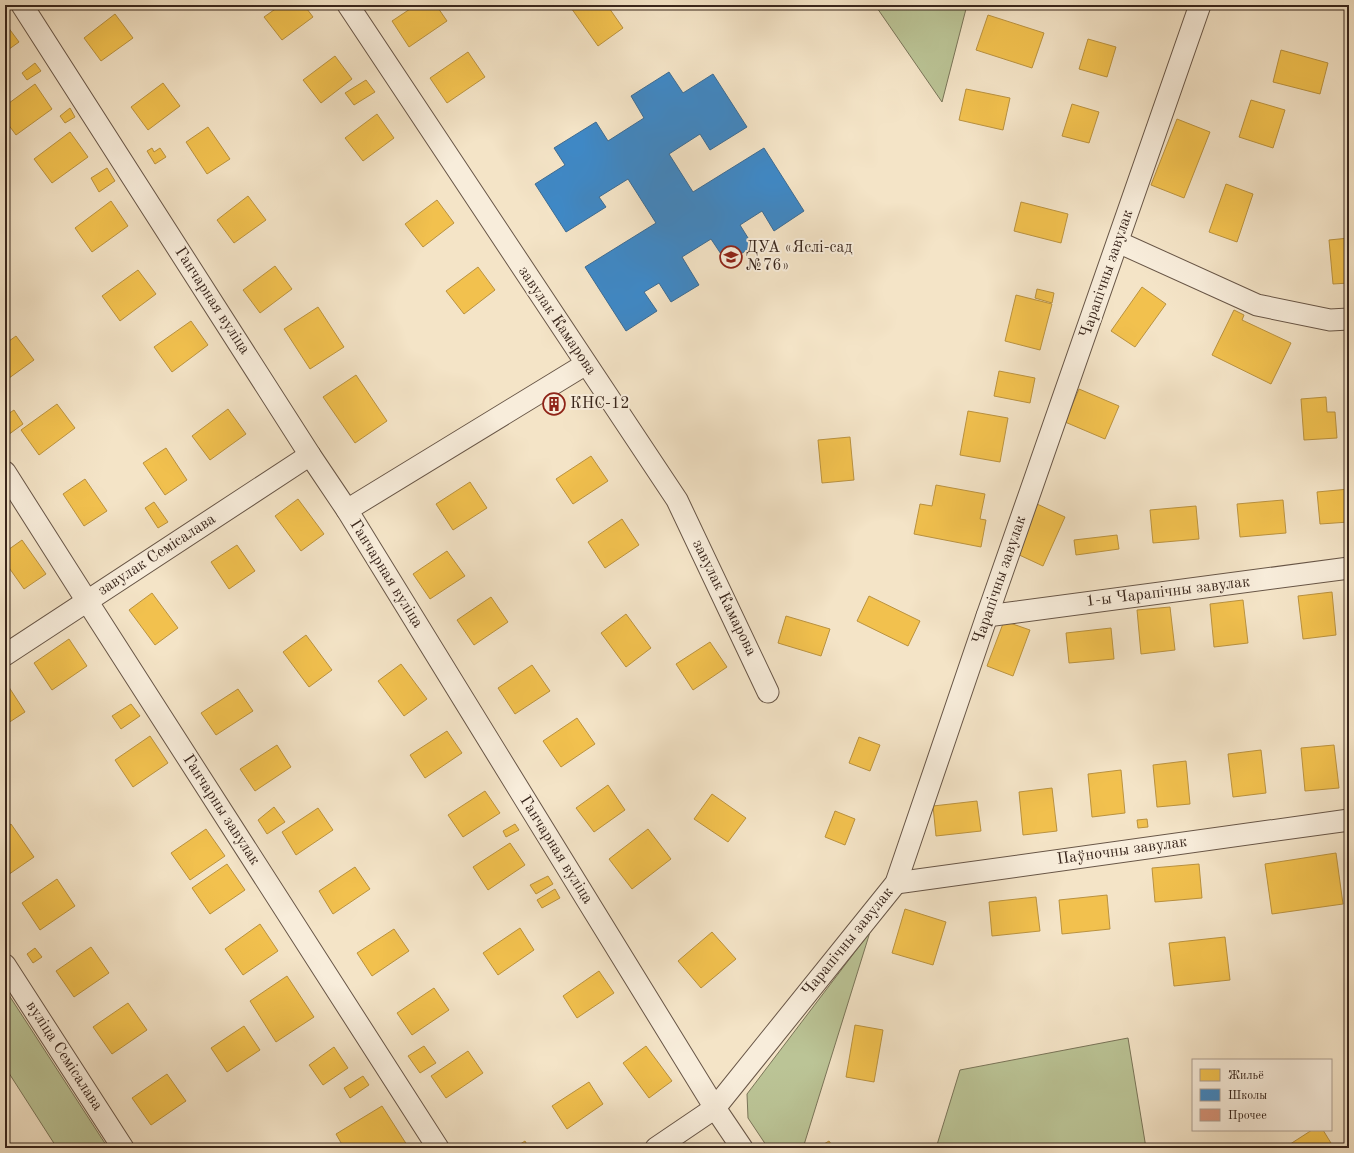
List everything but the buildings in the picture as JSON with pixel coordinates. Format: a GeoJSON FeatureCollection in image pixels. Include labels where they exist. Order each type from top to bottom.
{"type":"FeatureCollection","features":[{"type":"Feature","properties":{"kind":"street","name":"Ганчарная вуліца"},"geometry":{"type":"LineString","coordinates":[[22,5],[310,455],[347,510],[715,1108],[742,1148]]}},
{"type":"Feature","properties":{"kind":"street","name":"завулак Камарова"},"geometry":{"type":"LineString","coordinates":[[348,5],[677,500],[768,692]]}},
{"type":"Feature","properties":{"kind":"street","name":"Чарапічны завулак"},"geometry":{"type":"LineString","coordinates":[[715,1108],[896,883],[987,616],[1200,5]]}},
{"type":"Feature","properties":{"kind":"street"},"geometry":{"type":"LineString","coordinates":[[1118,242],[1257,305],[1330,320],[1349,319]]}},
{"type":"Feature","properties":{"kind":"street"},"geometry":{"type":"LineString","coordinates":[[347,510],[586,364]]}},
{"type":"Feature","properties":{"kind":"street","name":"завулак Семісалава"},"geometry":{"type":"LineString","coordinates":[[5,655],[310,455]]}},
{"type":"Feature","properties":{"kind":"street","name":"Ганчарны завулак"},"geometry":{"type":"LineString","coordinates":[[5,472],[438,1148]]}},
{"type":"Feature","properties":{"kind":"street","name":"1-ы Чарапічны завулак"},"geometry":{"type":"LineString","coordinates":[[987,616],[1349,568]]}},
{"type":"Feature","properties":{"kind":"street","name":"Паўночны завулак"},"geometry":{"type":"LineString","coordinates":[[896,883],[1349,820]]}},
{"type":"Feature","properties":{"kind":"street","name":"вуліца Семісалава"},"geometry":{"type":"LineString","coordinates":[[5,964],[123,1148]]}},
{"type":"Feature","properties":{"kind":"street"},"geometry":{"type":"LineString","coordinates":[[656,1148],[715,1108]]}},
{"type":"Feature","properties":{"kind":"green space"},"geometry":{"type":"Polygon","coordinates":[[[875,5],[967,5],[942,102],[875,5]]]}},
{"type":"Feature","properties":{"kind":"green space"},"geometry":{"type":"Polygon","coordinates":[[[870,932],[803,1148],[768,1148],[748,1118],[747,1094],[870,932]]]}},
{"type":"Feature","properties":{"kind":"green space"},"geometry":{"type":"Polygon","coordinates":[[[5,989],[108,1148],[57,1148],[5,1067],[5,989]]]}},
{"type":"Feature","properties":{"kind":"green space"},"geometry":{"type":"Polygon","coordinates":[[[1128,1038],[1146,1148],[936,1148],[960,1070],[1128,1038]]]}},
{"type":"Feature","properties":{"kind":"place","name":"ДУА «Яслі-сад №76»"},"geometry":{"type":"Point","coordinates":[731,257]}},
{"type":"Feature","properties":{"kind":"place","name":"КНС-12"},"geometry":{"type":"Point","coordinates":[554,404]}}]}
